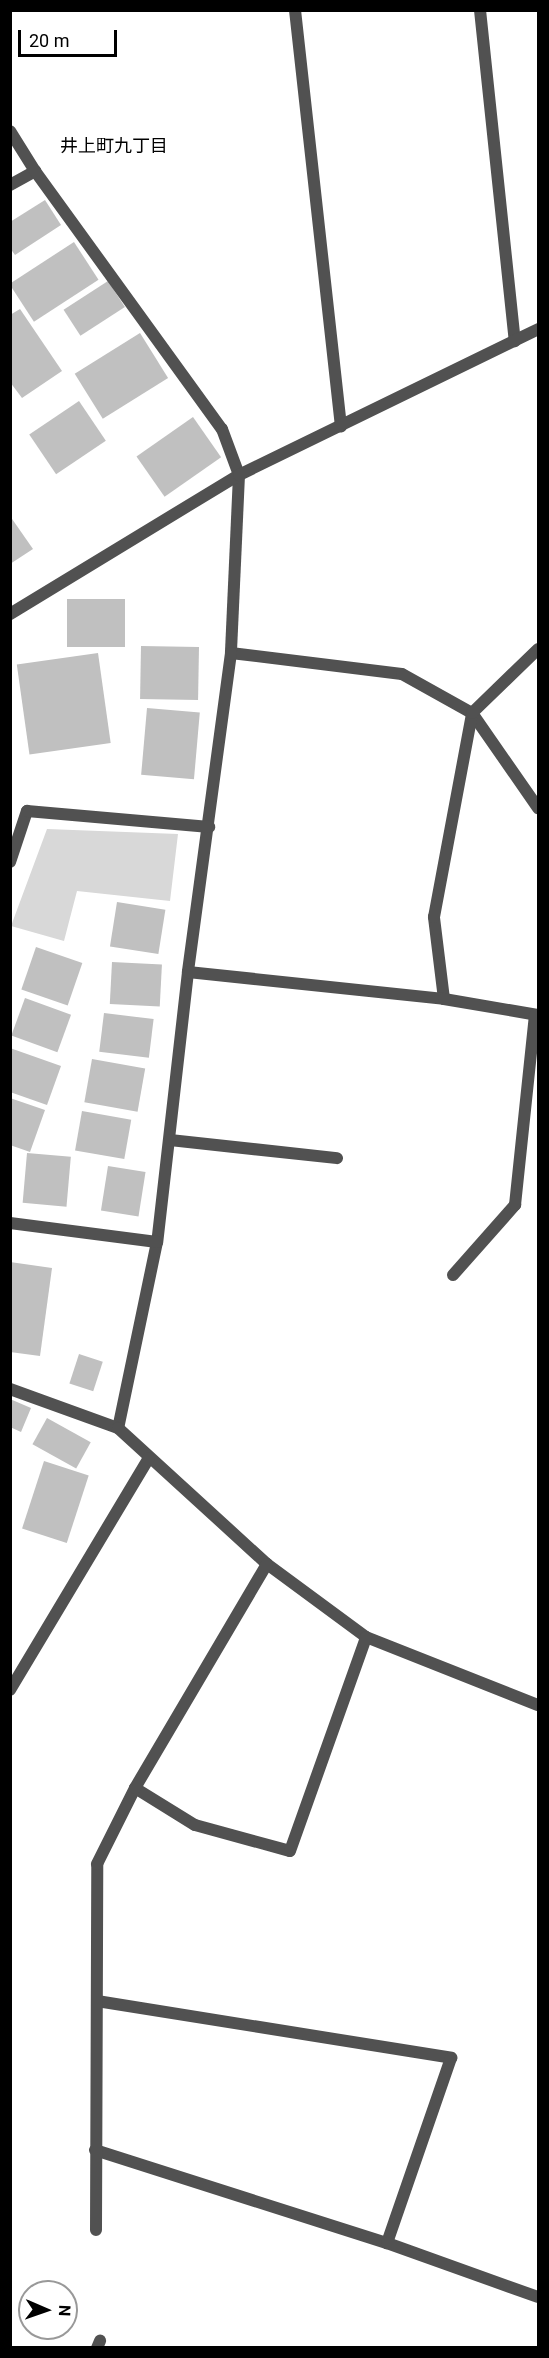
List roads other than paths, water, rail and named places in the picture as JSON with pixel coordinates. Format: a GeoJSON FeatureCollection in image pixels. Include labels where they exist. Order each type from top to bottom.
{"type":"FeatureCollection","features":[{"type":"Feature","properties":{"kind":"street"},"geometry":{"type":"LineString","coordinates":[[296,10],[341,426]]}},
{"type":"Feature","properties":{"kind":"street"},"geometry":{"type":"LineString","coordinates":[[480,10],[515,341]]}},
{"type":"Feature","properties":{"kind":"street"},"geometry":{"type":"LineString","coordinates":[[10,131],[35,171],[222,429],[239,475],[231,653],[188,972],[170,1140],[157,1242],[118,1428]]}},
{"type":"Feature","properties":{"kind":"street"},"geometry":{"type":"LineString","coordinates":[[10,186],[35,171]]}},
{"type":"Feature","properties":{"kind":"street"},"geometry":{"type":"LineString","coordinates":[[10,614],[239,475],[538,329]]}},
{"type":"Feature","properties":{"kind":"street"},"geometry":{"type":"LineString","coordinates":[[444,999],[434,917],[472,712],[538,649]]}},
{"type":"Feature","properties":{"kind":"street"},"geometry":{"type":"LineString","coordinates":[[231,653],[402,674],[472,712],[538,808]]}},
{"type":"Feature","properties":{"kind":"street"},"geometry":{"type":"LineString","coordinates":[[10,862],[27,811],[208,827]]}},
{"type":"Feature","properties":{"kind":"street"},"geometry":{"type":"LineString","coordinates":[[188,972],[444,999],[537,1015],[514,1205],[453,1275]]}},
{"type":"Feature","properties":{"kind":"street"},"geometry":{"type":"LineString","coordinates":[[170,1140],[337,1158]]}},
{"type":"Feature","properties":{"kind":"street"},"geometry":{"type":"LineString","coordinates":[[10,1223],[157,1242]]}},
{"type":"Feature","properties":{"kind":"street"},"geometry":{"type":"LineString","coordinates":[[10,1389],[118,1428],[267,1564],[366,1637],[538,1705]]}},
{"type":"Feature","properties":{"kind":"street"},"geometry":{"type":"LineString","coordinates":[[10,1690],[149,1458]]}},
{"type":"Feature","properties":{"kind":"street"},"geometry":{"type":"LineString","coordinates":[[96,2230],[97,1864],[135,1788],[267,1564]]}},
{"type":"Feature","properties":{"kind":"street"},"geometry":{"type":"LineString","coordinates":[[135,1788],[195,1824],[290,1851],[366,1637]]}},
{"type":"Feature","properties":{"kind":"street"},"geometry":{"type":"LineString","coordinates":[[97,2001],[451,2058],[387,2243]]}},
{"type":"Feature","properties":{"kind":"street"},"geometry":{"type":"LineString","coordinates":[[95,2150],[387,2243],[538,2297]]}},
{"type":"Feature","properties":{"kind":"district","name":"井上町九丁目"},"geometry":{"type":"Point","coordinates":[114,146]}}]}
